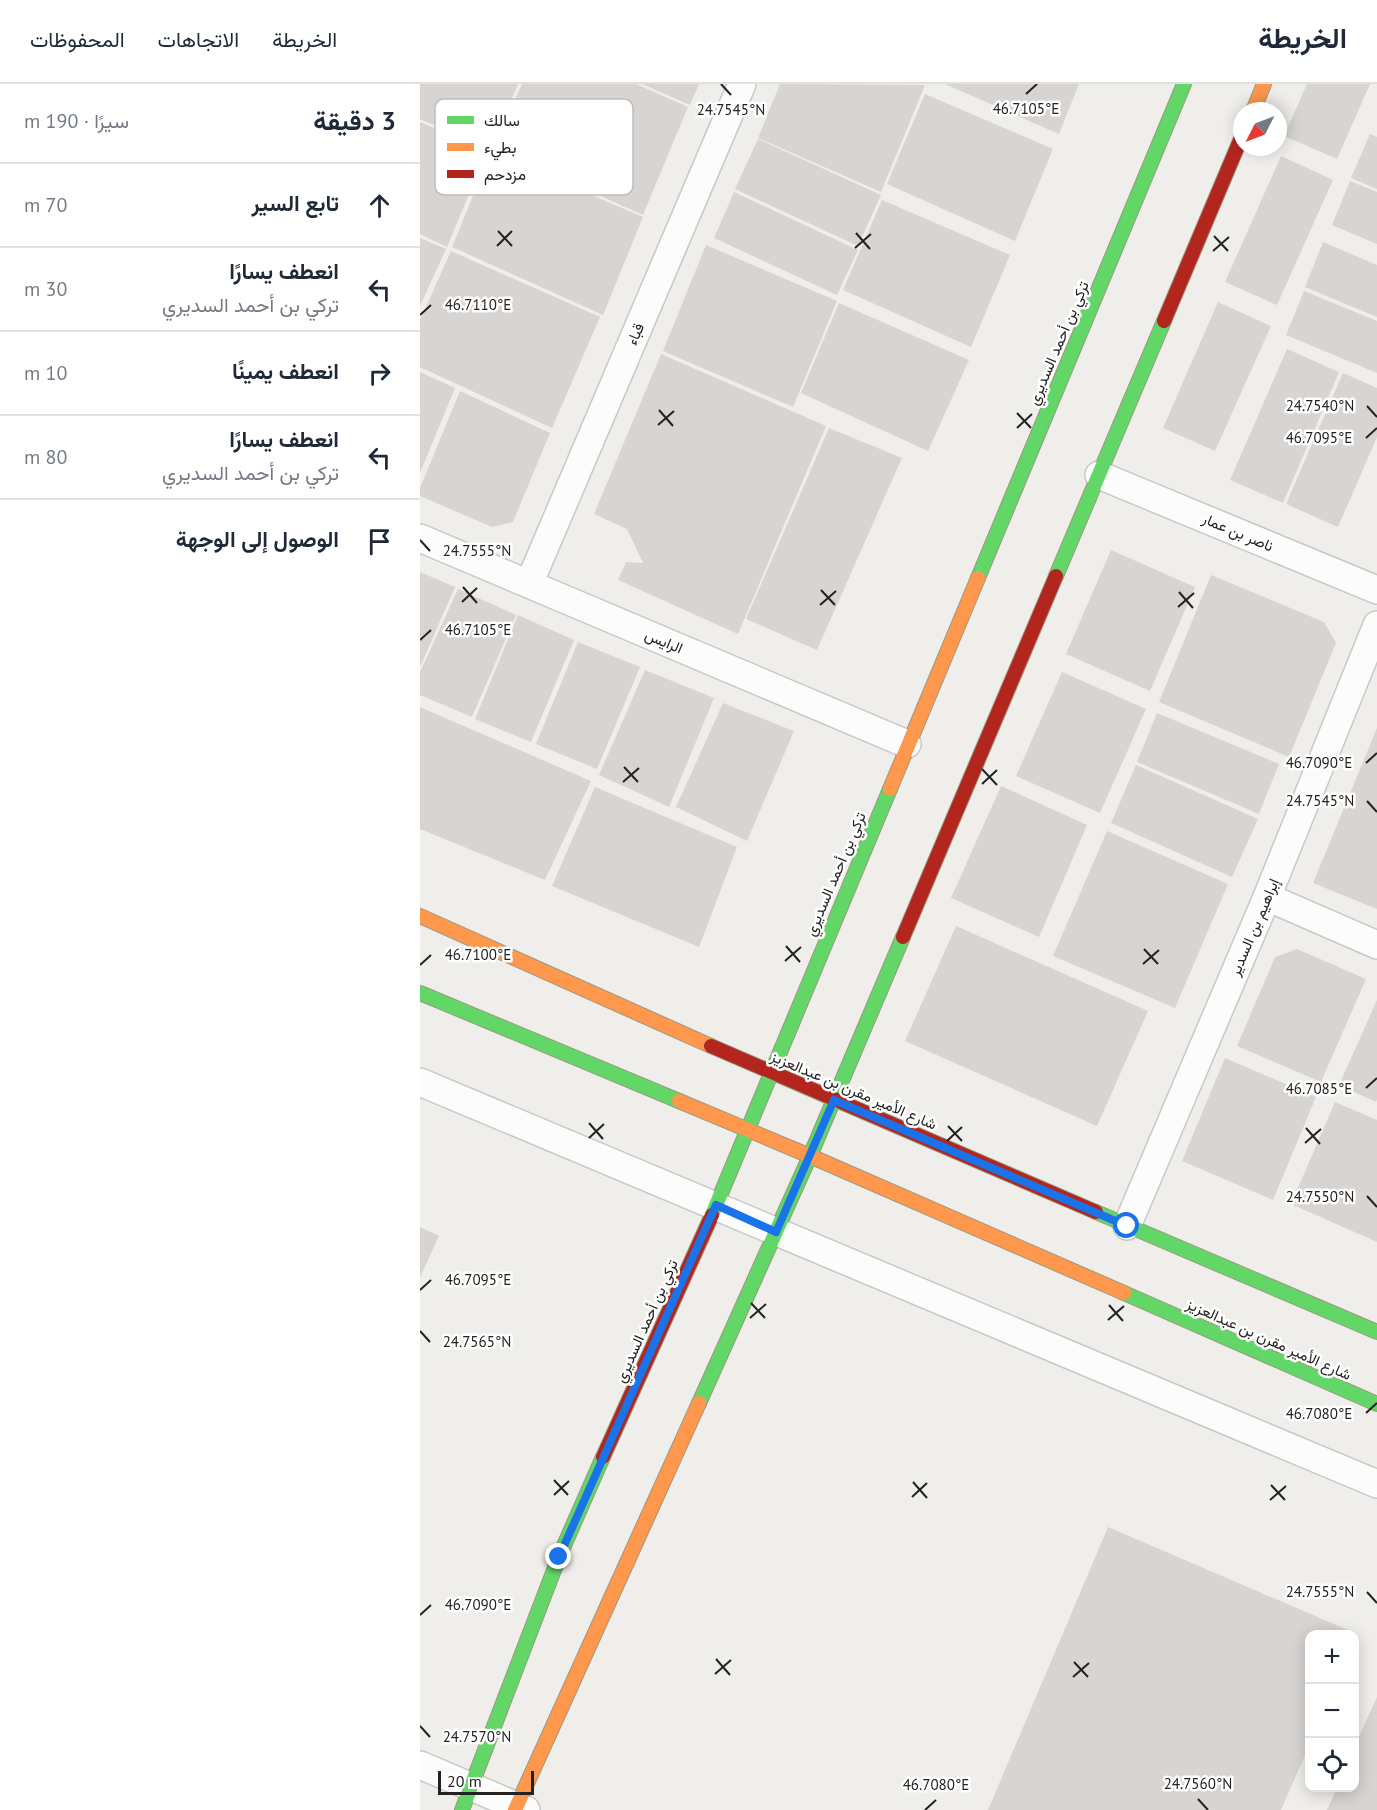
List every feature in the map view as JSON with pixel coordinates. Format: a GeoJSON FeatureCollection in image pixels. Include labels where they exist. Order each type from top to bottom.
{"type":"FeatureCollection","features":[{"type":"Feature","properties":{"kind":"street","name":"قباء"},"geometry":{"type":"LineString","coordinates":[[529,584],[742,84]]}},
{"type":"Feature","properties":{"kind":"street","name":"تركي بن أحمد السديري"},"geometry":{"type":"LineString","coordinates":[[467,1798],[559,1557],[716,1205],[1184,84]]}},
{"type":"Feature","properties":{"kind":"street"},"geometry":{"type":"LineString","coordinates":[[1256,102],[1264,84]]}},
{"type":"Feature","properties":{"kind":"street"},"geometry":{"type":"LineString","coordinates":[[420,1764],[467,1798],[519,1809],[810,1156],[1234,156]]}},
{"type":"Feature","properties":{"kind":"street","name":"ناصر بن عمار"},"geometry":{"type":"LineString","coordinates":[[1100,475],[1377,590]]}},
{"type":"Feature","properties":{"kind":"street","name":"الرايس"},"geometry":{"type":"LineString","coordinates":[[420,538],[907,744]]}},
{"type":"Feature","properties":{"kind":"street","name":"إبراهيم بن السدير"},"geometry":{"type":"LineString","coordinates":[[1127,1226],[1267,897],[1377,625]]}},
{"type":"Feature","properties":{"kind":"street"},"geometry":{"type":"LineString","coordinates":[[1267,897],[1377,945]]}},
{"type":"Feature","properties":{"kind":"street","name":"شارع الأمير مقرن بن عبدالعزيز"},"geometry":{"type":"LineString","coordinates":[[420,916],[771,1073],[1377,1332]]}},
{"type":"Feature","properties":{"kind":"street","name":"شارع الأمير مقرن بن عبدالعزيز"},"geometry":{"type":"LineString","coordinates":[[420,993],[810,1156],[1377,1404]]}},
{"type":"Feature","properties":{"kind":"street"},"geometry":{"type":"LineString","coordinates":[[420,1082],[1377,1484]]}},
{"type":"Feature","properties":{"kind":"building"},"geometry":{"type":"Polygon","coordinates":[[[420,84],[518,84],[512,99],[435,99],[435,125],[420,119],[420,84]]]}},
{"type":"Feature","properties":{"kind":"building"},"geometry":{"type":"Polygon","coordinates":[[[522,84],[636,84],[688,107],[643,215],[598,195],[633,195],[633,99],[515,99],[522,84]]]}},
{"type":"Feature","properties":{"kind":"building"},"geometry":{"type":"Polygon","coordinates":[[[642,84],[699,84],[690,105],[642,84]]]}},
{"type":"Feature","properties":{"kind":"building"},"geometry":{"type":"Polygon","coordinates":[[[780,84],[925,85],[881,192],[758,138],[780,84]]]}},
{"type":"Feature","properties":{"kind":"building"},"geometry":{"type":"Polygon","coordinates":[[[945,84],[1079,84],[1059,134],[945,84]]]}},
{"type":"Feature","properties":{"kind":"building"},"geometry":{"type":"Polygon","coordinates":[[[1307,84],[1370,84],[1337,159],[1287,137],[1287,129],[1307,84]]]}},
{"type":"Feature","properties":{"kind":"building"},"geometry":{"type":"Polygon","coordinates":[[[925,94],[1053,149],[1015,241],[887,184],[925,94]]]}},
{"type":"Feature","properties":{"kind":"building"},"geometry":{"type":"Polygon","coordinates":[[[420,122],[435,128],[435,195],[469,195],[447,247],[420,234],[420,122]]]}},
{"type":"Feature","properties":{"kind":"building"},"geometry":{"type":"Polygon","coordinates":[[[1370,134],[1377,137],[1377,189],[1351,178],[1370,134]]]}},
{"type":"Feature","properties":{"kind":"building"},"geometry":{"type":"Polygon","coordinates":[[[758,139],[881,195],[858,246],[735,189],[758,139]]]}},
{"type":"Feature","properties":{"kind":"building"},"geometry":{"type":"Polygon","coordinates":[[[1281,156],[1333,180],[1277,305],[1225,282],[1281,156]]]}},
{"type":"Feature","properties":{"kind":"building"},"geometry":{"type":"Polygon","coordinates":[[[1350,181],[1377,192],[1377,244],[1332,225],[1350,181]]]}},
{"type":"Feature","properties":{"kind":"building"},"geometry":{"type":"Polygon","coordinates":[[[734,192],[858,250],[837,295],[714,238],[734,192]]]}},
{"type":"Feature","properties":{"kind":"building"},"geometry":{"type":"Polygon","coordinates":[[[473,195],[592,195],[643,217],[603,315],[452,247],[473,195]]]}},
{"type":"Feature","properties":{"kind":"building"},"geometry":{"type":"Polygon","coordinates":[[[882,200],[1010,255],[971,347],[843,290],[882,200]]]}},
{"type":"Feature","properties":{"kind":"building"},"geometry":{"type":"Polygon","coordinates":[[[420,238],[446,249],[420,306],[420,238]]]}},
{"type":"Feature","properties":{"kind":"building"},"geometry":{"type":"Polygon","coordinates":[[[1323,242],[1377,265],[1377,317],[1305,287],[1323,242]]]}},
{"type":"Feature","properties":{"kind":"building"},"geometry":{"type":"Polygon","coordinates":[[[706,245],[837,301],[793,407],[663,351],[706,245]]]}},
{"type":"Feature","properties":{"kind":"building"},"geometry":{"type":"Polygon","coordinates":[[[451,251],[600,317],[552,428],[420,367],[420,320],[451,251]]]}},
{"type":"Feature","properties":{"kind":"building"},"geometry":{"type":"Polygon","coordinates":[[[1304,291],[1377,321],[1377,373],[1286,335],[1304,291]]]}},
{"type":"Feature","properties":{"kind":"building"},"geometry":{"type":"Polygon","coordinates":[[[1218,302],[1271,326],[1215,451],[1163,428],[1218,302]]]}},
{"type":"Feature","properties":{"kind":"building"},"geometry":{"type":"Polygon","coordinates":[[[839,303],[969,360],[928,451],[801,393],[839,303]]]}},
{"type":"Feature","properties":{"kind":"building"},"geometry":{"type":"Polygon","coordinates":[[[1287,349],[1339,372],[1283,503],[1230,480],[1287,349]]]}},
{"type":"Feature","properties":{"kind":"building"},"geometry":{"type":"Polygon","coordinates":[[[661,354],[826,426],[738,634],[618,580],[626,562],[643,563],[627,529],[594,514],[661,354]]]}},
{"type":"Feature","properties":{"kind":"building"},"geometry":{"type":"Polygon","coordinates":[[[420,372],[455,388],[420,473],[420,372]]]}},
{"type":"Feature","properties":{"kind":"building"},"geometry":{"type":"Polygon","coordinates":[[[1343,373],[1377,388],[1377,437],[1338,527],[1286,504],[1343,373]]]}},
{"type":"Feature","properties":{"kind":"building"},"geometry":{"type":"Polygon","coordinates":[[[460,391],[550,433],[513,522],[492,527],[420,496],[420,488],[460,391]]]}},
{"type":"Feature","properties":{"kind":"building"},"geometry":{"type":"Polygon","coordinates":[[[829,428],[902,458],[817,650],[746,619],[829,428]]]}},
{"type":"Feature","properties":{"kind":"building"},"geometry":{"type":"Polygon","coordinates":[[[1111,550],[1195,587],[1150,691],[1066,654],[1111,550]]]}},
{"type":"Feature","properties":{"kind":"building"},"geometry":{"type":"Polygon","coordinates":[[[420,572],[455,587],[420,667],[420,572]]]}},
{"type":"Feature","properties":{"kind":"building"},"geometry":{"type":"Polygon","coordinates":[[[1211,575],[1324,622],[1336,643],[1289,757],[1159,702],[1211,575]]]}},
{"type":"Feature","properties":{"kind":"building"},"geometry":{"type":"Polygon","coordinates":[[[458,589],[516,615],[472,717],[420,695],[420,672],[458,589]]]}},
{"type":"Feature","properties":{"kind":"building"},"geometry":{"type":"Polygon","coordinates":[[[518,615],[574,640],[531,742],[475,719],[518,615]]]}},
{"type":"Feature","properties":{"kind":"building"},"geometry":{"type":"Polygon","coordinates":[[[578,642],[640,667],[597,769],[536,744],[578,642]]]}},
{"type":"Feature","properties":{"kind":"building"},"geometry":{"type":"Polygon","coordinates":[[[645,670],[714,698],[669,807],[599,775],[645,670]]]}},
{"type":"Feature","properties":{"kind":"building"},"geometry":{"type":"Polygon","coordinates":[[[1062,672],[1146,709],[1100,813],[1016,776],[1062,672]]]}},
{"type":"Feature","properties":{"kind":"building"},"geometry":{"type":"Polygon","coordinates":[[[723,703],[794,731],[747,841],[676,807],[723,703]]]}},
{"type":"Feature","properties":{"kind":"building"},"geometry":{"type":"Polygon","coordinates":[[[420,707],[591,781],[545,880],[420,829],[420,707]]]}},
{"type":"Feature","properties":{"kind":"building"},"geometry":{"type":"Polygon","coordinates":[[[1157,713],[1279,764],[1259,814],[1137,762],[1157,713]]]}},
{"type":"Feature","properties":{"kind":"building"},"geometry":{"type":"Polygon","coordinates":[[[1377,728],[1377,909],[1313,883],[1377,728]]]}},
{"type":"Feature","properties":{"kind":"building"},"geometry":{"type":"Polygon","coordinates":[[[1136,765],[1258,819],[1232,877],[1111,823],[1136,765]]]}},
{"type":"Feature","properties":{"kind":"building"},"geometry":{"type":"Polygon","coordinates":[[[1001,786],[1087,825],[1039,937],[951,898],[1001,786]]]}},
{"type":"Feature","properties":{"kind":"building"},"geometry":{"type":"Polygon","coordinates":[[[595,787],[737,847],[699,947],[552,886],[595,787]]]}},
{"type":"Feature","properties":{"kind":"building"},"geometry":{"type":"Polygon","coordinates":[[[1107,831],[1228,884],[1175,1008],[1053,956],[1107,831]]]}},
{"type":"Feature","properties":{"kind":"building"},"geometry":{"type":"Polygon","coordinates":[[[956,926],[1148,1011],[1097,1126],[905,1041],[956,926]]]}},
{"type":"Feature","properties":{"kind":"building"},"geometry":{"type":"Polygon","coordinates":[[[1297,949],[1366,979],[1321,1082],[1237,1046],[1275,957],[1297,949]]]}},
{"type":"Feature","properties":{"kind":"building"},"geometry":{"type":"Polygon","coordinates":[[[1377,1000],[1377,1099],[1376,1102],[1339,1085],[1377,1000]]]}},
{"type":"Feature","properties":{"kind":"building"},"geometry":{"type":"Polygon","coordinates":[[[1225,1058],[1316,1097],[1273,1200],[1182,1161],[1225,1058]]]}},
{"type":"Feature","properties":{"kind":"building"},"geometry":{"type":"Polygon","coordinates":[[[1335,1102],[1377,1120],[1377,1242],[1291,1204],[1335,1102]]]}},
{"type":"Feature","properties":{"kind":"building"},"geometry":{"type":"Polygon","coordinates":[[[420,1227],[439,1236],[420,1277],[420,1227]]]}},
{"type":"Feature","properties":{"kind":"building"},"geometry":{"type":"Polygon","coordinates":[[[1108,1527],[1348,1630],[1305,1630],[1305,1755],[1281,1810],[988,1810],[1108,1527]]]}},
{"type":"Feature","properties":{"kind":"building"},"geometry":{"type":"Polygon","coordinates":[[[1377,1697],[1377,1810],[1327,1810],[1335,1792],[1359,1792],[1359,1736],[1377,1697]]]}},
{"type":"Feature","properties":{"kind":"traffic: fast"},"geometry":{"type":"LineString","coordinates":[[978,578],[1184,84]]}},
{"type":"Feature","properties":{"kind":"traffic: fast"},"geometry":{"type":"LineString","coordinates":[[1056,576],[1164,321]]}},
{"type":"Feature","properties":{"kind":"traffic: fast"},"geometry":{"type":"LineString","coordinates":[[712,1215],[890,789]]}},
{"type":"Feature","properties":{"kind":"traffic: fast"},"geometry":{"type":"LineString","coordinates":[[699,1403],[810,1156],[903,937]]}},
{"type":"Feature","properties":{"kind":"traffic: fast"},"geometry":{"type":"LineString","coordinates":[[420,993],[679,1101]]}},
{"type":"Feature","properties":{"kind":"traffic: fast"},"geometry":{"type":"LineString","coordinates":[[1096,1212],[1377,1332]]}},
{"type":"Feature","properties":{"kind":"traffic: fast"},"geometry":{"type":"LineString","coordinates":[[1124,1293],[1377,1404]]}},
{"type":"Feature","properties":{"kind":"traffic: fast"},"geometry":{"type":"LineString","coordinates":[[462,1810],[559,1557],[603,1457]]}},
{"type":"Feature","properties":{"kind":"traffic: slow"},"geometry":{"type":"LineString","coordinates":[[1257,102],[1264,84]]}},
{"type":"Feature","properties":{"kind":"traffic: slow"},"geometry":{"type":"LineString","coordinates":[[890,789],[978,578]]}},
{"type":"Feature","properties":{"kind":"traffic: slow"},"geometry":{"type":"LineString","coordinates":[[420,916],[711,1046]]}},
{"type":"Feature","properties":{"kind":"traffic: slow"},"geometry":{"type":"LineString","coordinates":[[679,1101],[1124,1293]]}},
{"type":"Feature","properties":{"kind":"traffic: slow"},"geometry":{"type":"LineString","coordinates":[[515,1810],[699,1403]]}},
{"type":"Feature","properties":{"kind":"traffic: jam"},"geometry":{"type":"LineString","coordinates":[[1164,321],[1234,156]]}},
{"type":"Feature","properties":{"kind":"traffic: jam"},"geometry":{"type":"LineString","coordinates":[[903,937],[1056,576]]}},
{"type":"Feature","properties":{"kind":"traffic: jam"},"geometry":{"type":"LineString","coordinates":[[711,1046],[1096,1212]]}},
{"type":"Feature","properties":{"kind":"traffic: jam"},"geometry":{"type":"LineString","coordinates":[[603,1457],[712,1215]]}},
{"type":"Feature","properties":{"kind":"route"},"geometry":{"type":"LineString","coordinates":[[559,1557],[716,1205],[776,1232],[834,1100],[1127,1226]]}}]}
